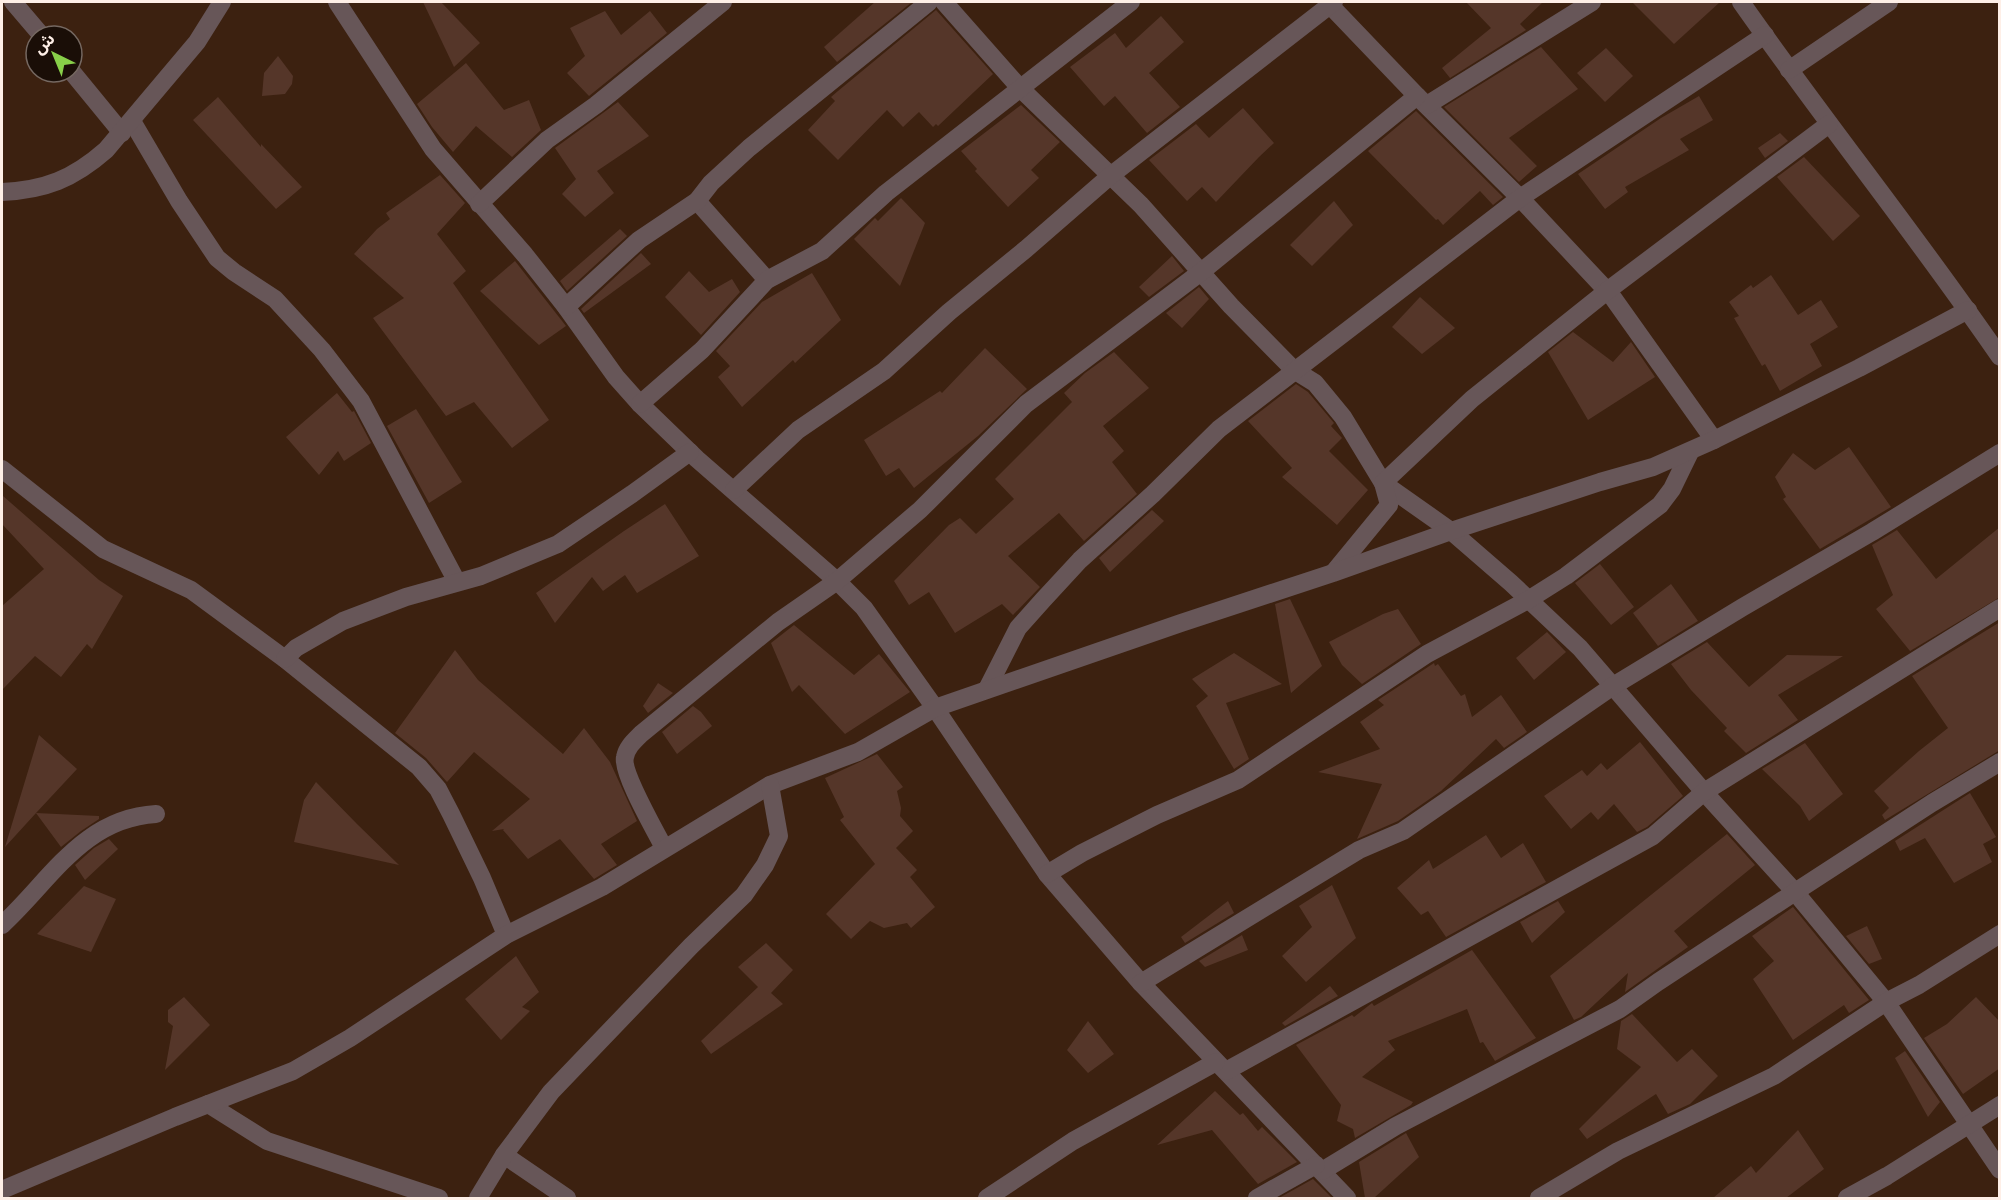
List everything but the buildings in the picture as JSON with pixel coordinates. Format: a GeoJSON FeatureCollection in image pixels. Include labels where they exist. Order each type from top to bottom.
{"type":"FeatureCollection","features":[{"type":"Feature","properties":{"kind":"street"},"geometry":{"type":"LineString","coordinates":[[13,2],[32,24]]}},
{"type":"Feature","properties":{"kind":"street"},"geometry":{"type":"LineString","coordinates":[[2,192],[44,187],[63,180],[89,165],[127,127],[197,42],[222,2]]}},
{"type":"Feature","properties":{"kind":"street"},"geometry":{"type":"LineString","coordinates":[[337,2],[433,149],[525,255],[616,377],[640,404],[690,452],[837,581],[864,608],[1047,873],[1141,983],[1347,1198]]}},
{"type":"Feature","properties":{"kind":"street"},"geometry":{"type":"LineString","coordinates":[[479,204],[548,140],[596,105],[723,2]]}},
{"type":"Feature","properties":{"kind":"street"},"geometry":{"type":"LineString","coordinates":[[566,307],[639,240],[697,201],[711,183],[749,148],[928,2]]}},
{"type":"Feature","properties":{"kind":"street"},"geometry":{"type":"LineString","coordinates":[[944,2],[1020,88],[1141,204],[1231,306],[1294,370],[1315,383],[1343,417],[1383,483],[1389,505],[1333,573]]}},
{"type":"Feature","properties":{"kind":"street"},"geometry":{"type":"LineString","coordinates":[[640,404],[702,350],[767,280],[822,251],[886,193],[1131,2]]}},
{"type":"Feature","properties":{"kind":"street"},"geometry":{"type":"LineString","coordinates":[[664,848],[627,773],[624,759],[628,747],[641,734],[778,622],[837,581],[920,510],[1026,404],[1422,101],[1592,2]]}},
{"type":"Feature","properties":{"kind":"street"},"geometry":{"type":"LineString","coordinates":[[1741,2],[1968,310],[1994,336],[2000,357]]}},
{"type":"Feature","properties":{"kind":"street"},"geometry":{"type":"LineString","coordinates":[[1789,70],[1889,2]]}},
{"type":"Feature","properties":{"kind":"street"},"geometry":{"type":"LineString","coordinates":[[734,490],[798,430],[884,371],[949,312],[1110,176],[1330,3],[1607,291],[1714,440]]}},
{"type":"Feature","properties":{"kind":"street"},"geometry":{"type":"LineString","coordinates":[[987,689],[1018,628],[1080,560],[1153,494],[1219,429],[1520,198],[1765,35]]}},
{"type":"Feature","properties":{"kind":"street"},"geometry":{"type":"LineString","coordinates":[[84,84],[127,127],[217,258],[234,272],[275,298],[322,350],[361,401],[457,582]]}},
{"type":"Feature","properties":{"kind":"street"},"geometry":{"type":"LineString","coordinates":[[1383,483],[1472,399],[1607,291],[1829,124]]}},
{"type":"Feature","properties":{"kind":"street"},"geometry":{"type":"LineString","coordinates":[[697,201],[767,280]]}},
{"type":"Feature","properties":{"kind":"street"},"geometry":{"type":"LineString","coordinates":[[2,1190],[293,1071],[350,1038],[506,935],[602,887],[770,785],[858,752],[935,708],[1451,531],[1653,467],[1690,452],[1859,368],[1968,310]]}},
{"type":"Feature","properties":{"kind":"street"},"geometry":{"type":"LineString","coordinates":[[285,660],[296,648],[343,621],[406,597],[481,576],[558,544],[632,495],[690,452]]}},
{"type":"Feature","properties":{"kind":"street"},"geometry":{"type":"LineString","coordinates":[[1047,873],[1157,815],[1238,780],[1427,654],[1528,600],[1566,576],[1660,505],[1672,489],[1690,452]]}},
{"type":"Feature","properties":{"kind":"street"},"geometry":{"type":"LineString","coordinates":[[1141,983],[1359,849],[1403,831],[1612,686],[1872,532],[2000,453]]}},
{"type":"Feature","properties":{"kind":"street"},"geometry":{"type":"LineString","coordinates":[[2,469],[103,549],[191,590],[285,660],[419,767],[434,783],[451,814],[506,935]]}},
{"type":"Feature","properties":{"kind":"street"},"geometry":{"type":"LineString","coordinates":[[1383,483],[1451,531],[1580,648],[1704,792],[1795,892],[1886,1002],[2000,1170]]}},
{"type":"Feature","properties":{"kind":"street"},"geometry":{"type":"LineString","coordinates":[[987,1198],[1073,1142],[1221,1066],[1653,836],[1704,792],[2000,608]]}},
{"type":"Feature","properties":{"kind":"street"},"geometry":{"type":"LineString","coordinates":[[1257,1198],[1319,1168],[1620,1009],[1795,892],[2000,762]]}},
{"type":"Feature","properties":{"kind":"street"},"geometry":{"type":"LineString","coordinates":[[478,1198],[504,1155],[550,1092],[691,946],[744,895],[765,865],[778,836],[770,785]]}},
{"type":"Feature","properties":{"kind":"street"},"geometry":{"type":"LineString","coordinates":[[2,925],[54,870],[89,838],[114,822],[136,815],[156,814]]}},
{"type":"Feature","properties":{"kind":"street"},"geometry":{"type":"LineString","coordinates":[[1539,1198],[1618,1150],[1774,1076],[1886,1002],[1919,985],[2000,934]]}},
{"type":"Feature","properties":{"kind":"street"},"geometry":{"type":"LineString","coordinates":[[208,1104],[267,1141],[439,1198]]}},
{"type":"Feature","properties":{"kind":"street"},"geometry":{"type":"LineString","coordinates":[[1847,1198],[2000,1105]]}},
{"type":"Feature","properties":{"kind":"street"},"geometry":{"type":"LineString","coordinates":[[504,1155],[567,1198]]}}]}
